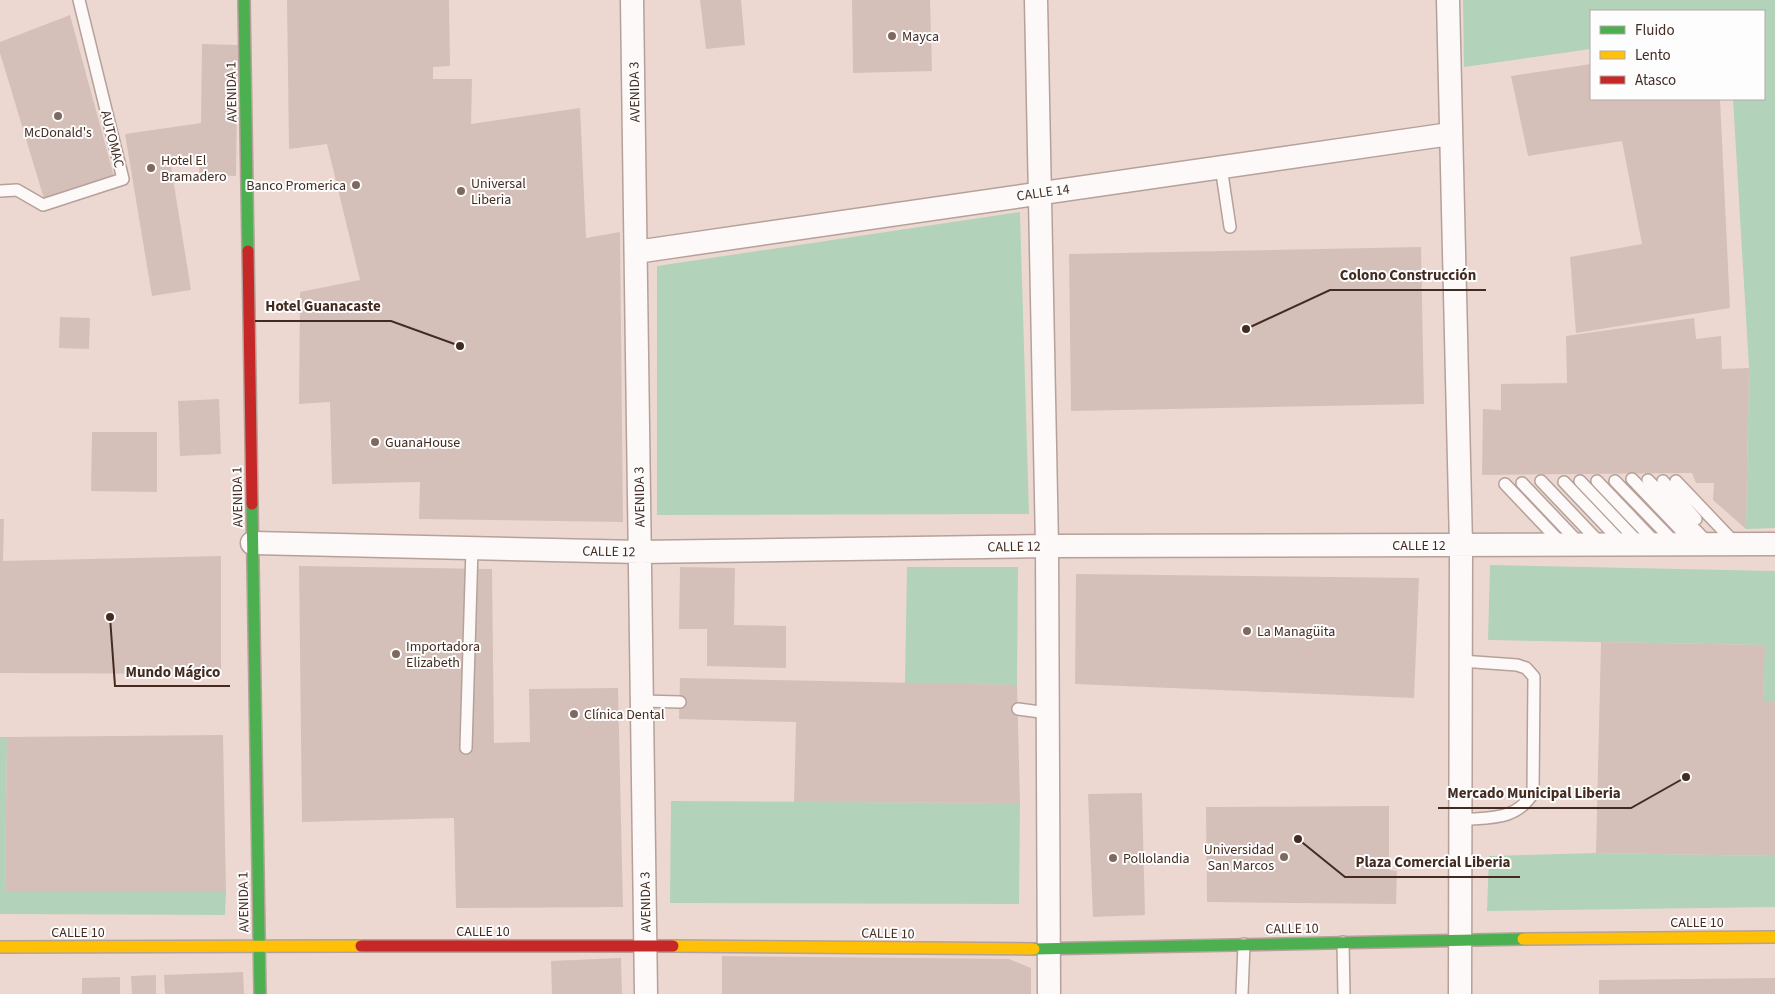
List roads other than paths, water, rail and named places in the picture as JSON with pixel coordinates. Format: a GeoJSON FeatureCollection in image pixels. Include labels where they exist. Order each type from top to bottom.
{"type":"FeatureCollection","features":[{"type":"Feature","properties":{"kind":"street","name":"AVENIDA 1"},"geometry":{"type":"LineString","coordinates":[[244,0],[260,994]]}},
{"type":"Feature","properties":{"kind":"street","name":"AVENIDA 3"},"geometry":{"type":"LineString","coordinates":[[632,0],[646,994]]}},
{"type":"Feature","properties":{"kind":"street"},"geometry":{"type":"LineString","coordinates":[[1036,0],[1048,546],[1049,994]]}},
{"type":"Feature","properties":{"kind":"street"},"geometry":{"type":"LineString","coordinates":[[1448,0],[1461,545],[1460,994]]}},
{"type":"Feature","properties":{"kind":"street","name":"CALLE 14"},"geometry":{"type":"LineString","coordinates":[[636,252],[1450,134]]}},
{"type":"Feature","properties":{"kind":"street","name":"CALLE 12"},"geometry":{"type":"LineString","coordinates":[[252,543],[640,552],[1048,546],[1775,544]]}},
{"type":"Feature","properties":{"kind":"street","name":"CALLE 10"},"geometry":{"type":"LineString","coordinates":[[0,948],[646,946],[1049,950],[1460,939],[1775,937]]}},
{"type":"Feature","properties":{"kind":"lane","name":"AUTOMAC"},"geometry":{"type":"LineString","coordinates":[[0,191],[17,190],[43,205],[123,179],[79,0]]}},
{"type":"Feature","properties":{"kind":"lane"},"geometry":{"type":"LineString","coordinates":[[1221,167],[1230,226]]}},
{"type":"Feature","properties":{"kind":"lane"},"geometry":{"type":"LineString","coordinates":[[1615,480],[1681,544]]}},
{"type":"Feature","properties":{"kind":"lane"},"geometry":{"type":"LineString","coordinates":[[1632,480],[1681,544]]}},
{"type":"Feature","properties":{"kind":"lane"},"geometry":{"type":"LineString","coordinates":[[1648,480],[1681,544]]}},
{"type":"Feature","properties":{"kind":"lane"},"geometry":{"type":"LineString","coordinates":[[1676,480],[1681,544]]}},
{"type":"Feature","properties":{"kind":"lane"},"geometry":{"type":"LineString","coordinates":[[1541,481],[1581,544]]}},
{"type":"Feature","properties":{"kind":"lane"},"geometry":{"type":"LineString","coordinates":[[1580,481],[1681,544]]}},
{"type":"Feature","properties":{"kind":"lane"},"geometry":{"type":"LineString","coordinates":[[1598,481],[1681,544]]}},
{"type":"Feature","properties":{"kind":"lane"},"geometry":{"type":"LineString","coordinates":[[1663,481],[1681,544]]}},
{"type":"Feature","properties":{"kind":"lane"},"geometry":{"type":"LineString","coordinates":[[1564,482],[1681,544]]}},
{"type":"Feature","properties":{"kind":"lane"},"geometry":{"type":"LineString","coordinates":[[1522,483],[1581,544]]}},
{"type":"Feature","properties":{"kind":"lane"},"geometry":{"type":"LineString","coordinates":[[1505,484],[1581,544]]}},
{"type":"Feature","properties":{"kind":"lane"},"geometry":{"type":"LineString","coordinates":[[466,748],[472,548]]}},
{"type":"Feature","properties":{"kind":"lane"},"geometry":{"type":"LineString","coordinates":[[1460,661],[1516,665],[1526,668],[1534,677],[1533,793],[1525,805],[1512,814],[1460,820]]}},
{"type":"Feature","properties":{"kind":"lane"},"geometry":{"type":"LineString","coordinates":[[642,701],[680,702]]}},
{"type":"Feature","properties":{"kind":"lane"},"geometry":{"type":"LineString","coordinates":[[1018,709],[1048,713]]}},
{"type":"Feature","properties":{"kind":"lane"},"geometry":{"type":"LineString","coordinates":[[1343,942],[1344,994]]}},
{"type":"Feature","properties":{"kind":"lane"},"geometry":{"type":"LineString","coordinates":[[1242,994],[1244,944]]}},
{"type":"Feature","properties":{"kind":"place","name":"Mayca"},"geometry":{"type":"Point","coordinates":[892,36]}},
{"type":"Feature","properties":{"kind":"place","name":"McDonald's"},"geometry":{"type":"Point","coordinates":[58,116]}},
{"type":"Feature","properties":{"kind":"place","name":"Hotel El Bramadero"},"geometry":{"type":"Point","coordinates":[151,168]}},
{"type":"Feature","properties":{"kind":"place","name":"Banco Promerica"},"geometry":{"type":"Point","coordinates":[356,185]}},
{"type":"Feature","properties":{"kind":"place","name":"Universal Liberia"},"geometry":{"type":"Point","coordinates":[461,191]}},
{"type":"Feature","properties":{"kind":"place","name":"Colono Construcción"},"geometry":{"type":"Point","coordinates":[1246,329]}},
{"type":"Feature","properties":{"kind":"place","name":"Hotel Guanacaste"},"geometry":{"type":"Point","coordinates":[460,346]}},
{"type":"Feature","properties":{"kind":"place","name":"GuanaHouse"},"geometry":{"type":"Point","coordinates":[375,442]}},
{"type":"Feature","properties":{"kind":"place","name":"Mundo Mágico"},"geometry":{"type":"Point","coordinates":[110,617]}},
{"type":"Feature","properties":{"kind":"place","name":"La Managüita"},"geometry":{"type":"Point","coordinates":[1247,631]}},
{"type":"Feature","properties":{"kind":"place","name":"Importadora Elizabeth"},"geometry":{"type":"Point","coordinates":[396,654]}},
{"type":"Feature","properties":{"kind":"place","name":"Clínica Dental"},"geometry":{"type":"Point","coordinates":[574,714]}},
{"type":"Feature","properties":{"kind":"place","name":"Mercado Municipal Liberia"},"geometry":{"type":"Point","coordinates":[1686,777]}},
{"type":"Feature","properties":{"kind":"place","name":"Plaza Comercial Liberia"},"geometry":{"type":"Point","coordinates":[1298,839]}},
{"type":"Feature","properties":{"kind":"place","name":"Universidad San Marcos"},"geometry":{"type":"Point","coordinates":[1284,857]}},
{"type":"Feature","properties":{"kind":"place","name":"Pollolandia"},"geometry":{"type":"Point","coordinates":[1113,858]}}]}
